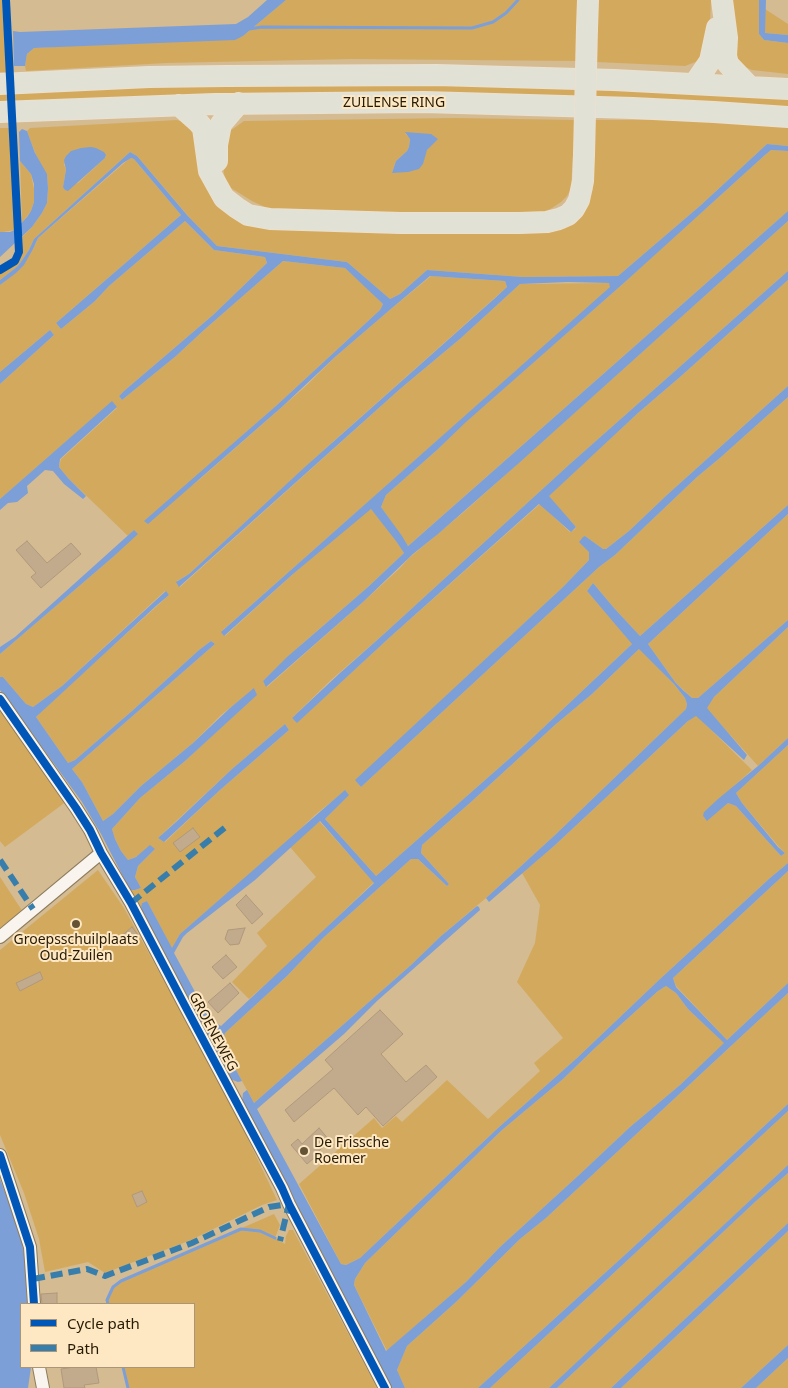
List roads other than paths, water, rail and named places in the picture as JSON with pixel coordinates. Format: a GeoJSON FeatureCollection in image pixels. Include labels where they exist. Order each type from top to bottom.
{"type":"FeatureCollection","features":[{"type":"Feature","properties":{"kind":"main road"},"geometry":{"type":"LineString","coordinates":[[179,105],[203,128],[209,171],[224,198],[248,215],[270,219],[409,223],[534,223],[559,219],[574,210],[579,200],[583,181],[588,0]]}},
{"type":"Feature","properties":{"kind":"main road"},"geometry":{"type":"LineString","coordinates":[[695,84],[710,61],[722,3]]}},
{"type":"Feature","properties":{"kind":"main road"},"geometry":{"type":"LineString","coordinates":[[722,3],[727,38],[726,56],[728,64],[749,86]]}},
{"type":"Feature","properties":{"kind":"main road","name":"ZUILENSE RING"},"geometry":{"type":"LineString","coordinates":[[0,84],[149,77],[322,74],[475,75],[788,89]]}},
{"type":"Feature","properties":{"kind":"main road","name":"ZUILENSE RING"},"geometry":{"type":"LineString","coordinates":[[0,112],[239,103],[444,102],[669,110],[788,117]]}},
{"type":"Feature","properties":{"kind":"main road"},"geometry":{"type":"LineString","coordinates":[[218,188],[218,132],[220,124],[239,103]]}},
{"type":"Feature","properties":{"kind":"street","name":"GROENEWEG"},"geometry":{"type":"LineString","coordinates":[[0,699],[76,808],[131,903],[282,1188],[385,1388]]}},
{"type":"Feature","properties":{"kind":"street"},"geometry":{"type":"LineString","coordinates":[[0,937],[101,853]]}},
{"type":"Feature","properties":{"kind":"street"},"geometry":{"type":"LineString","coordinates":[[0,1155],[30,1247],[34,1303]]}},
{"type":"Feature","properties":{"kind":"street"},"geometry":{"type":"LineString","coordinates":[[38,1368],[43,1388]]}},
{"type":"Feature","properties":{"kind":"water"},"geometry":{"type":"Polygon","coordinates":[[[267,0],[286,0],[243,36],[235,40],[34,48],[27,54],[25,66],[14,66],[13,31],[236,24],[248,17],[267,0]]]}},
{"type":"Feature","properties":{"kind":"water"},"geometry":{"type":"Polygon","coordinates":[[[759,0],[766,0],[765,33],[788,35],[788,43],[764,40],[759,34],[759,0]]]}},
{"type":"Feature","properties":{"kind":"water"},"geometry":{"type":"Polygon","coordinates":[[[22,129],[27,131],[35,153],[47,174],[47,203],[32,227],[0,257],[0,232],[15,230],[27,217],[34,202],[34,184],[31,174],[20,161],[19,132],[22,129]]]}},
{"type":"Feature","properties":{"kind":"water"},"geometry":{"type":"Polygon","coordinates":[[[405,132],[431,134],[438,139],[427,150],[423,164],[419,169],[392,173],[396,161],[409,147],[410,139],[405,132]]]}},
{"type":"Feature","properties":{"kind":"water"},"geometry":{"type":"Polygon","coordinates":[[[767,144],[788,146],[788,151],[771,150],[765,155],[386,495],[381,507],[402,536],[407,547],[788,211],[788,221],[266,687],[263,681],[287,657],[404,553],[371,509],[293,574],[224,636],[221,632],[610,287],[609,283],[520,284],[179,587],[176,582],[189,574],[306,466],[507,287],[505,281],[430,276],[335,357],[283,406],[148,524],[144,521],[277,405],[380,310],[383,304],[345,268],[283,261],[176,356],[122,400],[119,396],[124,391],[213,315],[267,263],[265,257],[214,250],[185,221],[61,329],[56,323],[181,215],[134,159],[131,158],[38,238],[24,265],[0,285],[0,280],[18,266],[34,239],[130,152],[137,156],[187,215],[217,246],[347,262],[390,299],[400,294],[427,270],[523,277],[618,276],[701,205],[767,144]]]}},
{"type":"Feature","properties":{"kind":"water"},"geometry":{"type":"Polygon","coordinates":[[[91,147],[104,152],[105,158],[68,191],[65,190],[63,187],[66,170],[64,160],[66,156],[71,151],[91,147]]]}},
{"type":"Feature","properties":{"kind":"water"},"geometry":{"type":"Polygon","coordinates":[[[788,271],[788,280],[638,413],[549,496],[576,527],[571,532],[539,504],[297,723],[292,718],[571,463],[788,271]]]}},
{"type":"Feature","properties":{"kind":"water"},"geometry":{"type":"Polygon","coordinates":[[[50,330],[54,335],[0,384],[0,372],[50,330]]]}},
{"type":"Feature","properties":{"kind":"water"},"geometry":{"type":"Polygon","coordinates":[[[788,386],[788,397],[697,477],[615,555],[599,567],[361,787],[355,780],[563,587],[589,560],[589,552],[579,542],[583,537],[585,536],[603,549],[606,549],[629,531],[788,386]]]}},
{"type":"Feature","properties":{"kind":"water"},"geometry":{"type":"Polygon","coordinates":[[[112,401],[117,407],[60,459],[59,467],[86,496],[83,499],[64,484],[53,471],[45,470],[27,486],[28,493],[17,502],[8,503],[0,510],[0,499],[112,401]]]}},
{"type":"Feature","properties":{"kind":"water"},"geometry":{"type":"Polygon","coordinates":[[[788,505],[788,514],[648,644],[675,682],[692,698],[698,698],[788,620],[788,627],[714,697],[707,708],[747,755],[744,760],[696,716],[688,721],[554,846],[489,902],[486,898],[555,835],[686,709],[685,698],[674,684],[639,649],[592,694],[422,845],[421,853],[449,884],[447,886],[418,859],[411,859],[323,938],[287,976],[225,1033],[222,1044],[242,1081],[238,1082],[230,1079],[143,913],[142,903],[147,901],[172,948],[180,934],[345,790],[349,795],[325,819],[376,876],[526,744],[632,644],[587,591],[593,583],[640,636],[788,505]],[[320,821],[255,880],[187,933],[174,953],[209,1019],[221,1026],[374,883],[320,821]]]}},
{"type":"Feature","properties":{"kind":"water"},"geometry":{"type":"Polygon","coordinates":[[[134,530],[138,534],[0,654],[0,647],[15,637],[134,530]]]}},
{"type":"Feature","properties":{"kind":"water"},"geometry":{"type":"Polygon","coordinates":[[[166,591],[169,595],[36,717],[68,763],[75,760],[132,711],[199,650],[211,641],[215,644],[72,769],[82,782],[103,821],[254,688],[257,695],[185,761],[140,798],[112,829],[121,851],[128,860],[136,857],[150,845],[155,849],[138,866],[135,877],[141,888],[130,890],[82,802],[0,690],[0,677],[3,677],[26,704],[33,707],[62,686],[166,591]]]}},
{"type":"Feature","properties":{"kind":"water"},"geometry":{"type":"Polygon","coordinates":[[[285,724],[289,730],[164,842],[158,838],[232,769],[285,724]]]}},
{"type":"Feature","properties":{"kind":"water"},"geometry":{"type":"Polygon","coordinates":[[[788,738],[788,745],[736,793],[742,803],[785,853],[781,856],[736,806],[728,803],[707,821],[703,816],[704,812],[718,799],[788,738]]]}},
{"type":"Feature","properties":{"kind":"water"},"geometry":{"type":"Polygon","coordinates":[[[788,863],[788,871],[673,978],[676,987],[727,1040],[788,983],[788,993],[546,1218],[520,1239],[456,1302],[407,1346],[397,1370],[405,1388],[392,1388],[242,1102],[243,1093],[247,1090],[254,1103],[411,965],[441,936],[477,906],[479,907],[480,910],[377,1001],[344,1034],[257,1109],[341,1264],[346,1265],[360,1258],[498,1128],[577,1058],[788,863]],[[666,986],[658,991],[563,1079],[502,1130],[365,1263],[355,1279],[354,1285],[386,1351],[466,1282],[500,1247],[724,1043],[688,1009],[676,993],[666,986]]]}},
{"type":"Feature","properties":{"kind":"water"},"geometry":{"type":"Polygon","coordinates":[[[788,1104],[788,1111],[490,1388],[478,1388],[627,1253],[788,1104]]]}},
{"type":"Feature","properties":{"kind":"water"},"geometry":{"type":"Polygon","coordinates":[[[788,1165],[788,1173],[557,1388],[549,1388],[788,1165]]]}},
{"type":"Feature","properties":{"kind":"water"},"geometry":{"type":"Polygon","coordinates":[[[0,1179],[20,1232],[26,1266],[27,1303],[20,1303],[20,1368],[31,1368],[28,1388],[0,1388],[0,1179]]]}},
{"type":"Feature","properties":{"kind":"water"},"geometry":{"type":"Polygon","coordinates":[[[788,1223],[788,1231],[621,1388],[611,1388],[788,1223]]]}},
{"type":"Feature","properties":{"kind":"water"},"geometry":{"type":"Polygon","coordinates":[[[788,1345],[788,1358],[756,1388],[741,1388],[788,1345]]]}},
{"type":"Feature","properties":{"kind":"waterway"},"geometry":{"type":"LineString","coordinates":[[249,29],[262,27],[472,28],[493,22],[506,13],[518,0]]}},
{"type":"Feature","properties":{"kind":"waterway"},"geometry":{"type":"LineString","coordinates":[[108,1303],[107,1300],[113,1287],[121,1281],[241,1229],[260,1231],[275,1238]]}},
{"type":"Feature","properties":{"kind":"waterway"},"geometry":{"type":"LineString","coordinates":[[123,1368],[128,1388]]}},
{"type":"Feature","properties":{"kind":"place","name":"Groepsschuilplaats Oud-Zuilen"},"geometry":{"type":"Point","coordinates":[76,924]}},
{"type":"Feature","properties":{"kind":"place","name":"De Frissche Roemer"},"geometry":{"type":"Point","coordinates":[304,1151]}}]}
